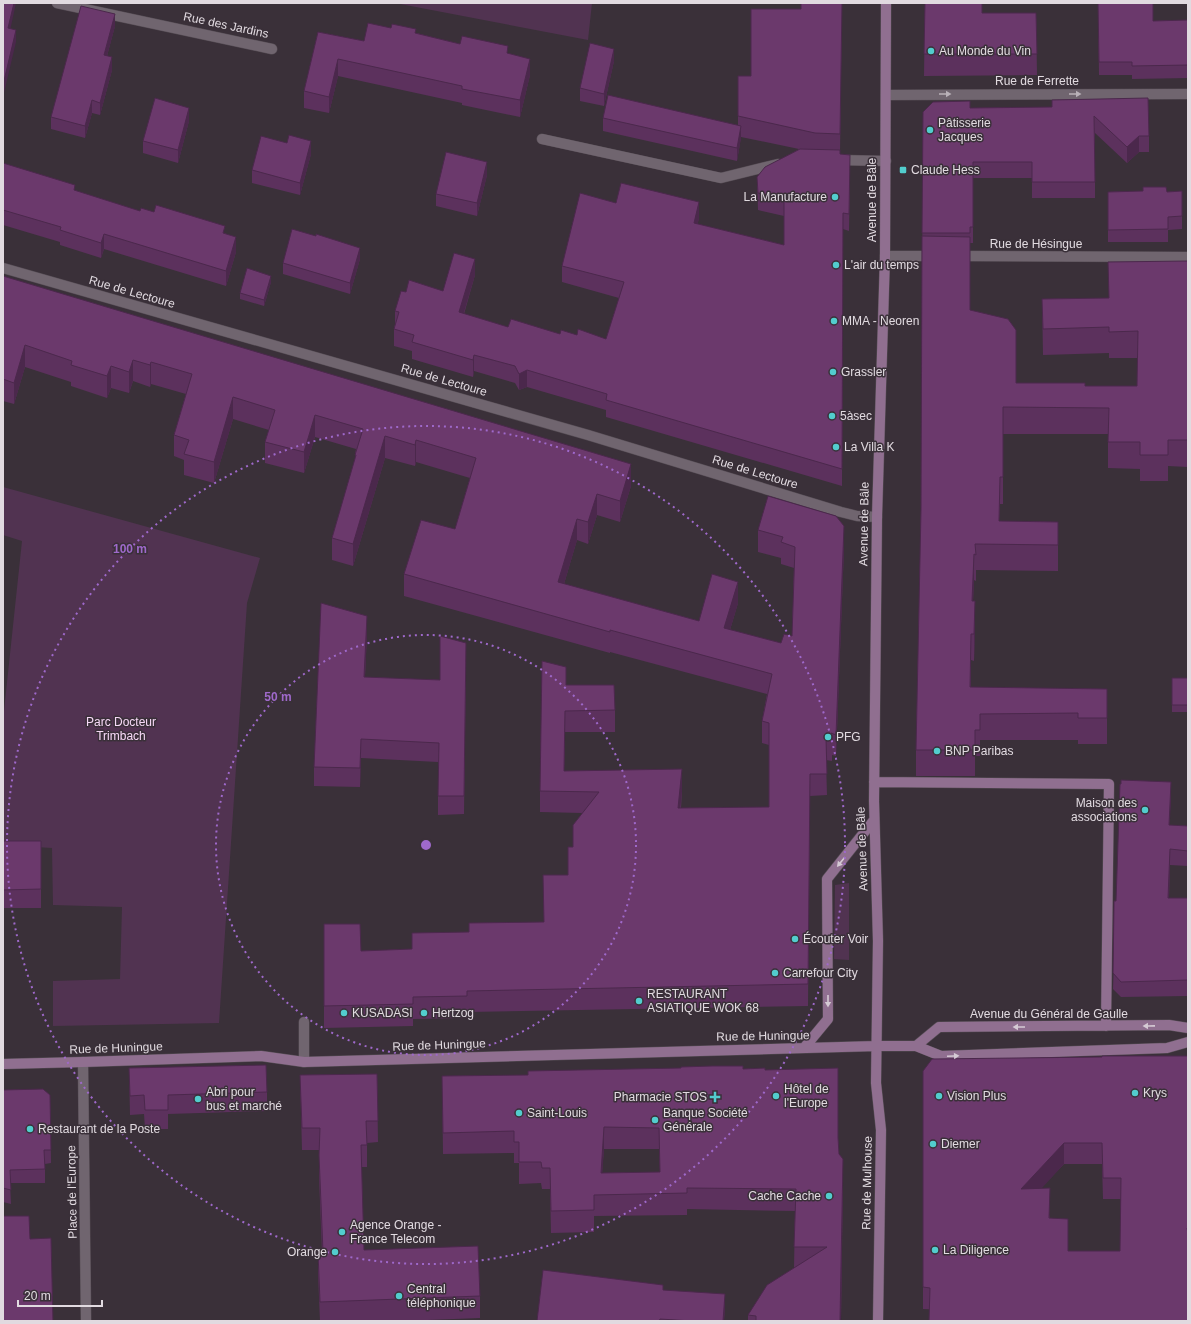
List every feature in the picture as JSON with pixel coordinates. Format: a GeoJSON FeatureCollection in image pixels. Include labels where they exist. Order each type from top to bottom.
{"type":"FeatureCollection","features":[{"type":"Feature","properties":{"kind":"main road","name":"Avenue de Bâle"},"geometry":{"type":"LineString","coordinates":[[877,1046],[878,941],[874,820],[876,517],[885,256],[886,3]]}},
{"type":"Feature","properties":{"kind":"main road"},"geometry":{"type":"LineString","coordinates":[[874,782],[1109,784],[1106,1026]]}},
{"type":"Feature","properties":{"kind":"main road"},"geometry":{"type":"LineString","coordinates":[[804,1048],[828,1019],[827,879],[874,820]]}},
{"type":"Feature","properties":{"kind":"main road","name":"Avenue du Général de Gaulle"},"geometry":{"type":"LineString","coordinates":[[916,1046],[939,1027],[1169,1026],[1188,1028]]}},
{"type":"Feature","properties":{"kind":"main road"},"geometry":{"type":"LineString","coordinates":[[877,1046],[916,1046],[941,1056],[1167,1048],[1188,1042]]}},
{"type":"Feature","properties":{"kind":"main road","name":"Rue de Huningue"},"geometry":{"type":"LineString","coordinates":[[3,1064],[261,1056],[304,1062],[877,1046]]}},
{"type":"Feature","properties":{"kind":"main road","name":"Rue de Mulhouse"},"geometry":{"type":"LineString","coordinates":[[877,1046],[876,1083],[881,1130],[878,1321]]}},
{"type":"Feature","properties":{"kind":"street","name":"Rue des Jardins"},"geometry":{"type":"LineString","coordinates":[[56,3],[272,49]]}},
{"type":"Feature","properties":{"kind":"street","name":"Rue de Ferrette"},"geometry":{"type":"LineString","coordinates":[[886,95],[1188,94]]}},
{"type":"Feature","properties":{"kind":"street"},"geometry":{"type":"LineString","coordinates":[[542,139],[722,178],[785,162]]}},
{"type":"Feature","properties":{"kind":"street"},"geometry":{"type":"LineString","coordinates":[[829,160],[886,161]]}},
{"type":"Feature","properties":{"kind":"street","name":"Rue de Hésingue"},"geometry":{"type":"LineString","coordinates":[[885,256],[1188,257]]}},
{"type":"Feature","properties":{"kind":"street","name":"Rue de Lectoure"},"geometry":{"type":"LineString","coordinates":[[3,268],[588,435],[841,512],[857,516],[876,517]]}},
{"type":"Feature","properties":{"kind":"street"},"geometry":{"type":"LineString","coordinates":[[304,1022],[304,1062]]}},
{"type":"Feature","properties":{"kind":"street","name":"Place de l'Europe"},"geometry":{"type":"LineString","coordinates":[[83,1062],[86,1321]]}},
{"type":"Feature","properties":{"kind":"green space"},"geometry":{"type":"Polygon","coordinates":[[[395,3],[592,3],[588,40],[395,3]]]}},
{"type":"Feature","properties":{"kind":"green space","name":"Parc Docteur Trimbach"},"geometry":{"type":"Polygon","coordinates":[[[3,487],[260,558],[247,603],[219,1023],[53,1026],[53,981],[120,979],[122,907],[53,905],[52,848],[3,845],[3,720],[22,541],[3,535],[3,487]]]}},
{"type":"Feature","properties":{"kind":"green space"},"geometry":{"type":"Polygon","coordinates":[[[849,883],[849,960],[834,959],[835,885],[849,883]]]}},
{"type":"Feature","properties":{"kind":"building"},"geometry":{"type":"Polygon","coordinates":[[[3,3],[14,3],[8,28],[16,30],[3,85],[3,3]]]}},
{"type":"Feature","properties":{"kind":"building"},"geometry":{"type":"Polygon","coordinates":[[[801,3],[842,3],[840,134],[815,133],[738,116],[738,76],[751,76],[751,9],[801,9],[801,3]]]}},
{"type":"Feature","properties":{"kind":"building"},"geometry":{"type":"Polygon","coordinates":[[[925,3],[982,3],[982,13],[1036,13],[1037,54],[924,54],[925,3]]]}},
{"type":"Feature","properties":{"kind":"building"},"geometry":{"type":"Polygon","coordinates":[[[1098,3],[1153,3],[1153,21],[1188,20],[1188,65],[1132,66],[1132,62],[1099,62],[1098,3]]]}},
{"type":"Feature","properties":{"kind":"building"},"geometry":{"type":"Polygon","coordinates":[[[81,6],[115,14],[104,55],[112,57],[100,103],[92,100],[85,126],[51,117],[81,6]]]}},
{"type":"Feature","properties":{"kind":"building"},"geometry":{"type":"Polygon","coordinates":[[[368,23],[391,28],[392,24],[416,29],[415,33],[460,44],[462,36],[508,46],[507,53],[530,59],[520,100],[462,89],[462,86],[338,59],[329,97],[304,91],[318,32],[364,41],[368,23]]]}},
{"type":"Feature","properties":{"kind":"building"},"geometry":{"type":"Polygon","coordinates":[[[590,43],[614,49],[604,94],[580,88],[590,43]]]}},
{"type":"Feature","properties":{"kind":"building"},"geometry":{"type":"Polygon","coordinates":[[[608,95],[741,126],[737,148],[603,118],[608,95]]]}},
{"type":"Feature","properties":{"kind":"building"},"geometry":{"type":"Polygon","coordinates":[[[155,98],[189,108],[178,150],[143,141],[155,98]]]}},
{"type":"Feature","properties":{"kind":"building"},"geometry":{"type":"Polygon","coordinates":[[[1148,98],[1149,136],[1139,136],[1127,147],[1094,116],[1095,182],[1032,182],[1032,162],[973,162],[973,227],[970,227],[970,233],[922,233],[923,112],[933,102],[970,101],[970,108],[1052,107],[1052,100],[1148,98]]]}},
{"type":"Feature","properties":{"kind":"building"},"geometry":{"type":"Polygon","coordinates":[[[289,135],[311,141],[300,183],[252,170],[261,136],[287,143],[289,135]]]}},
{"type":"Feature","properties":{"kind":"building"},"geometry":{"type":"Polygon","coordinates":[[[800,149],[840,150],[840,154],[850,155],[849,214],[843,213],[842,469],[606,400],[607,394],[527,370],[519,374],[515,366],[474,355],[473,360],[412,342],[414,335],[394,329],[399,312],[395,311],[401,291],[406,292],[409,280],[443,291],[454,253],[475,259],[459,312],[508,327],[511,319],[560,334],[561,330],[577,335],[578,329],[606,339],[624,282],[562,266],[580,193],[616,203],[621,183],[699,202],[694,223],[784,245],[784,199],[758,193],[757,177],[765,167],[800,149]]]}},
{"type":"Feature","properties":{"kind":"building"},"geometry":{"type":"Polygon","coordinates":[[[446,152],[487,162],[477,203],[436,194],[446,152]]]}},
{"type":"Feature","properties":{"kind":"building"},"geometry":{"type":"Polygon","coordinates":[[[3,163],[75,185],[74,190],[140,211],[141,208],[154,212],[156,205],[225,226],[223,233],[236,237],[226,271],[104,234],[101,243],[60,230],[61,227],[3,210],[3,163]]]}},
{"type":"Feature","properties":{"kind":"building"},"geometry":{"type":"Polygon","coordinates":[[[1143,187],[1166,187],[1167,192],[1182,191],[1182,216],[1168,217],[1168,229],[1108,230],[1108,192],[1143,191],[1143,187]]]}},
{"type":"Feature","properties":{"kind":"building"},"geometry":{"type":"Polygon","coordinates":[[[292,229],[316,236],[316,234],[360,248],[350,283],[283,263],[292,229]]]}},
{"type":"Feature","properties":{"kind":"building"},"geometry":{"type":"Polygon","coordinates":[[[922,236],[970,237],[970,310],[1008,319],[1016,330],[1016,383],[1085,383],[1085,386],[1137,386],[1138,331],[1109,332],[1109,327],[1043,329],[1042,299],[1109,298],[1108,262],[1188,261],[1188,440],[1168,440],[1168,455],[1140,455],[1140,442],[1108,442],[1109,408],[1003,407],[1003,477],[1000,477],[999,521],[1058,522],[1058,545],[975,544],[976,555],[974,554],[972,601],[975,601],[974,634],[971,634],[970,687],[1107,689],[1107,718],[1078,718],[1078,713],[980,714],[980,730],[975,730],[975,750],[916,750],[921,510],[922,236]]]}},
{"type":"Feature","properties":{"kind":"building"},"geometry":{"type":"Polygon","coordinates":[[[247,268],[271,276],[264,300],[240,293],[247,268]]]}},
{"type":"Feature","properties":{"kind":"building"},"geometry":{"type":"Polygon","coordinates":[[[3,276],[631,464],[620,501],[597,494],[588,522],[577,519],[558,582],[699,621],[712,574],[738,582],[724,628],[781,643],[784,634],[792,636],[795,547],[781,542],[783,537],[758,530],[768,496],[836,516],[844,526],[836,735],[831,733],[832,740],[826,738],[827,774],[810,774],[808,984],[467,991],[467,996],[413,997],[413,1004],[324,1006],[324,924],[360,924],[361,951],[412,949],[412,933],[469,932],[469,923],[544,922],[543,875],[568,875],[568,847],[573,847],[573,825],[599,792],[540,791],[542,661],[566,667],[566,685],[614,685],[615,710],[565,711],[564,771],[682,769],[678,808],[769,807],[769,723],[762,721],[772,674],[610,630],[610,632],[404,574],[421,520],[455,529],[476,458],[416,440],[415,445],[385,436],[353,544],[332,538],[363,429],[315,415],[304,452],[265,442],[275,410],[233,397],[214,462],[184,454],[189,440],[174,435],[192,374],[151,362],[150,365],[133,360],[129,372],[111,366],[107,376],[71,365],[72,361],[25,345],[14,383],[3,379],[3,276]]]}},
{"type":"Feature","properties":{"kind":"building"},"geometry":{"type":"Polygon","coordinates":[[[321,603],[367,616],[364,677],[440,680],[440,636],[466,643],[464,796],[438,796],[439,743],[361,739],[360,768],[314,767],[321,603]]]}},
{"type":"Feature","properties":{"kind":"building"},"geometry":{"type":"Polygon","coordinates":[[[1172,678],[1188,678],[1188,705],[1172,705],[1172,678]]]}},
{"type":"Feature","properties":{"kind":"building"},"geometry":{"type":"Polygon","coordinates":[[[1121,780],[1171,782],[1169,825],[1188,826],[1188,851],[1170,849],[1168,898],[1188,898],[1188,980],[1121,982],[1113,973],[1114,901],[1116,901],[1121,780]]]}},
{"type":"Feature","properties":{"kind":"building"},"geometry":{"type":"Polygon","coordinates":[[[3,841],[41,841],[41,889],[3,890],[3,841]]]}},
{"type":"Feature","properties":{"kind":"building"},"geometry":{"type":"Polygon","coordinates":[[[1188,1056],[1188,1321],[929,1321],[930,1288],[923,1287],[923,1071],[932,1059],[1188,1056]],[[1064,1143],[1021,1189],[1050,1188],[1049,1218],[1068,1219],[1068,1251],[1120,1251],[1121,1178],[1103,1178],[1102,1143],[1064,1143]]]}},
{"type":"Feature","properties":{"kind":"building"},"geometry":{"type":"Polygon","coordinates":[[[266,1065],[267,1092],[168,1095],[168,1110],[145,1110],[144,1095],[130,1096],[129,1068],[266,1065]]]}},
{"type":"Feature","properties":{"kind":"building"},"geometry":{"type":"Polygon","coordinates":[[[743,1066],[743,1069],[765,1068],[765,1070],[838,1068],[838,1138],[839,1154],[843,1159],[840,1321],[756,1321],[756,1316],[748,1315],[767,1285],[827,1247],[794,1247],[796,1189],[687,1188],[687,1193],[594,1195],[594,1210],[551,1211],[550,1168],[542,1168],[541,1162],[519,1162],[519,1142],[514,1142],[514,1131],[443,1133],[442,1076],[528,1075],[528,1071],[743,1066]],[[604,1127],[601,1173],[660,1172],[659,1128],[604,1127]]]}},
{"type":"Feature","properties":{"kind":"building"},"geometry":{"type":"Polygon","coordinates":[[[377,1074],[378,1121],[366,1121],[367,1145],[361,1145],[364,1250],[478,1246],[480,1296],[320,1302],[318,1252],[323,1252],[319,1155],[320,1128],[302,1128],[300,1075],[377,1074]]]}},
{"type":"Feature","properties":{"kind":"building"},"geometry":{"type":"Polygon","coordinates":[[[43,1089],[50,1095],[51,1150],[44,1150],[45,1169],[10,1170],[11,1190],[3,1188],[3,1090],[43,1089]]]}},
{"type":"Feature","properties":{"kind":"building"},"geometry":{"type":"Polygon","coordinates":[[[3,1216],[29,1216],[30,1239],[51,1238],[53,1321],[3,1321],[3,1216]]]}},
{"type":"Feature","properties":{"kind":"building"},"geometry":{"type":"Polygon","coordinates":[[[543,1270],[663,1285],[663,1290],[725,1294],[723,1321],[660,1319],[659,1321],[537,1321],[543,1270]]]}},
{"type":"Feature","properties":{"kind":"place","name":"Au Monde du Vin"},"geometry":{"type":"Point","coordinates":[931,51]}},
{"type":"Feature","properties":{"kind":"place","name":"Pâtisserie Jacques"},"geometry":{"type":"Point","coordinates":[930,130]}},
{"type":"Feature","properties":{"kind":"place","name":"Claude Hess"},"geometry":{"type":"Point","coordinates":[903,170]}},
{"type":"Feature","properties":{"kind":"place","name":"La Manufacture"},"geometry":{"type":"Point","coordinates":[835,197]}},
{"type":"Feature","properties":{"kind":"place","name":"L'air du temps"},"geometry":{"type":"Point","coordinates":[836,265]}},
{"type":"Feature","properties":{"kind":"place","name":"MMA - Neoren"},"geometry":{"type":"Point","coordinates":[834,321]}},
{"type":"Feature","properties":{"kind":"place","name":"Grassler"},"geometry":{"type":"Point","coordinates":[833,372]}},
{"type":"Feature","properties":{"kind":"place","name":"5àsec"},"geometry":{"type":"Point","coordinates":[832,416]}},
{"type":"Feature","properties":{"kind":"place","name":"La Villa K"},"geometry":{"type":"Point","coordinates":[836,447]}},
{"type":"Feature","properties":{"kind":"place","name":"PFG"},"geometry":{"type":"Point","coordinates":[828,737]}},
{"type":"Feature","properties":{"kind":"place","name":"BNP Paribas"},"geometry":{"type":"Point","coordinates":[937,751]}},
{"type":"Feature","properties":{"kind":"place","name":"Maison des associations"},"geometry":{"type":"Point","coordinates":[1145,810]}},
{"type":"Feature","properties":{"kind":"place","name":"Écouter Voir"},"geometry":{"type":"Point","coordinates":[795,939]}},
{"type":"Feature","properties":{"kind":"place","name":"Carrefour City"},"geometry":{"type":"Point","coordinates":[775,973]}},
{"type":"Feature","properties":{"kind":"place","name":"RESTAURANT ASIATIQUE WOK 68"},"geometry":{"type":"Point","coordinates":[639,1001]}},
{"type":"Feature","properties":{"kind":"place","name":"KUSADASI"},"geometry":{"type":"Point","coordinates":[344,1013]}},
{"type":"Feature","properties":{"kind":"place","name":"Hertzog"},"geometry":{"type":"Point","coordinates":[424,1013]}},
{"type":"Feature","properties":{"kind":"place","name":"Krys"},"geometry":{"type":"Point","coordinates":[1135,1093]}},
{"type":"Feature","properties":{"kind":"place","name":"Hôtel de l'Europe"},"geometry":{"type":"Point","coordinates":[776,1096]}},
{"type":"Feature","properties":{"kind":"place","name":"Vision Plus"},"geometry":{"type":"Point","coordinates":[939,1096]}},
{"type":"Feature","properties":{"kind":"place","name":"Pharmacie STOS"},"geometry":{"type":"Point","coordinates":[715,1097]}},
{"type":"Feature","properties":{"kind":"place","name":"Abri pour bus et marché"},"geometry":{"type":"Point","coordinates":[198,1099]}},
{"type":"Feature","properties":{"kind":"place","name":"Saint-Louis"},"geometry":{"type":"Point","coordinates":[519,1113]}},
{"type":"Feature","properties":{"kind":"place","name":"Banque Société Générale"},"geometry":{"type":"Point","coordinates":[655,1120]}},
{"type":"Feature","properties":{"kind":"place","name":"Restaurant de la Poste"},"geometry":{"type":"Point","coordinates":[30,1129]}},
{"type":"Feature","properties":{"kind":"place","name":"Diemer"},"geometry":{"type":"Point","coordinates":[933,1144]}},
{"type":"Feature","properties":{"kind":"place","name":"Cache Cache"},"geometry":{"type":"Point","coordinates":[829,1196]}},
{"type":"Feature","properties":{"kind":"place","name":"Agence Orange - France Telecom"},"geometry":{"type":"Point","coordinates":[342,1232]}},
{"type":"Feature","properties":{"kind":"place","name":"La Diligence"},"geometry":{"type":"Point","coordinates":[935,1250]}},
{"type":"Feature","properties":{"kind":"place","name":"Orange"},"geometry":{"type":"Point","coordinates":[335,1252]}},
{"type":"Feature","properties":{"kind":"place","name":"Central téléphonique"},"geometry":{"type":"Point","coordinates":[399,1296]}}]}
